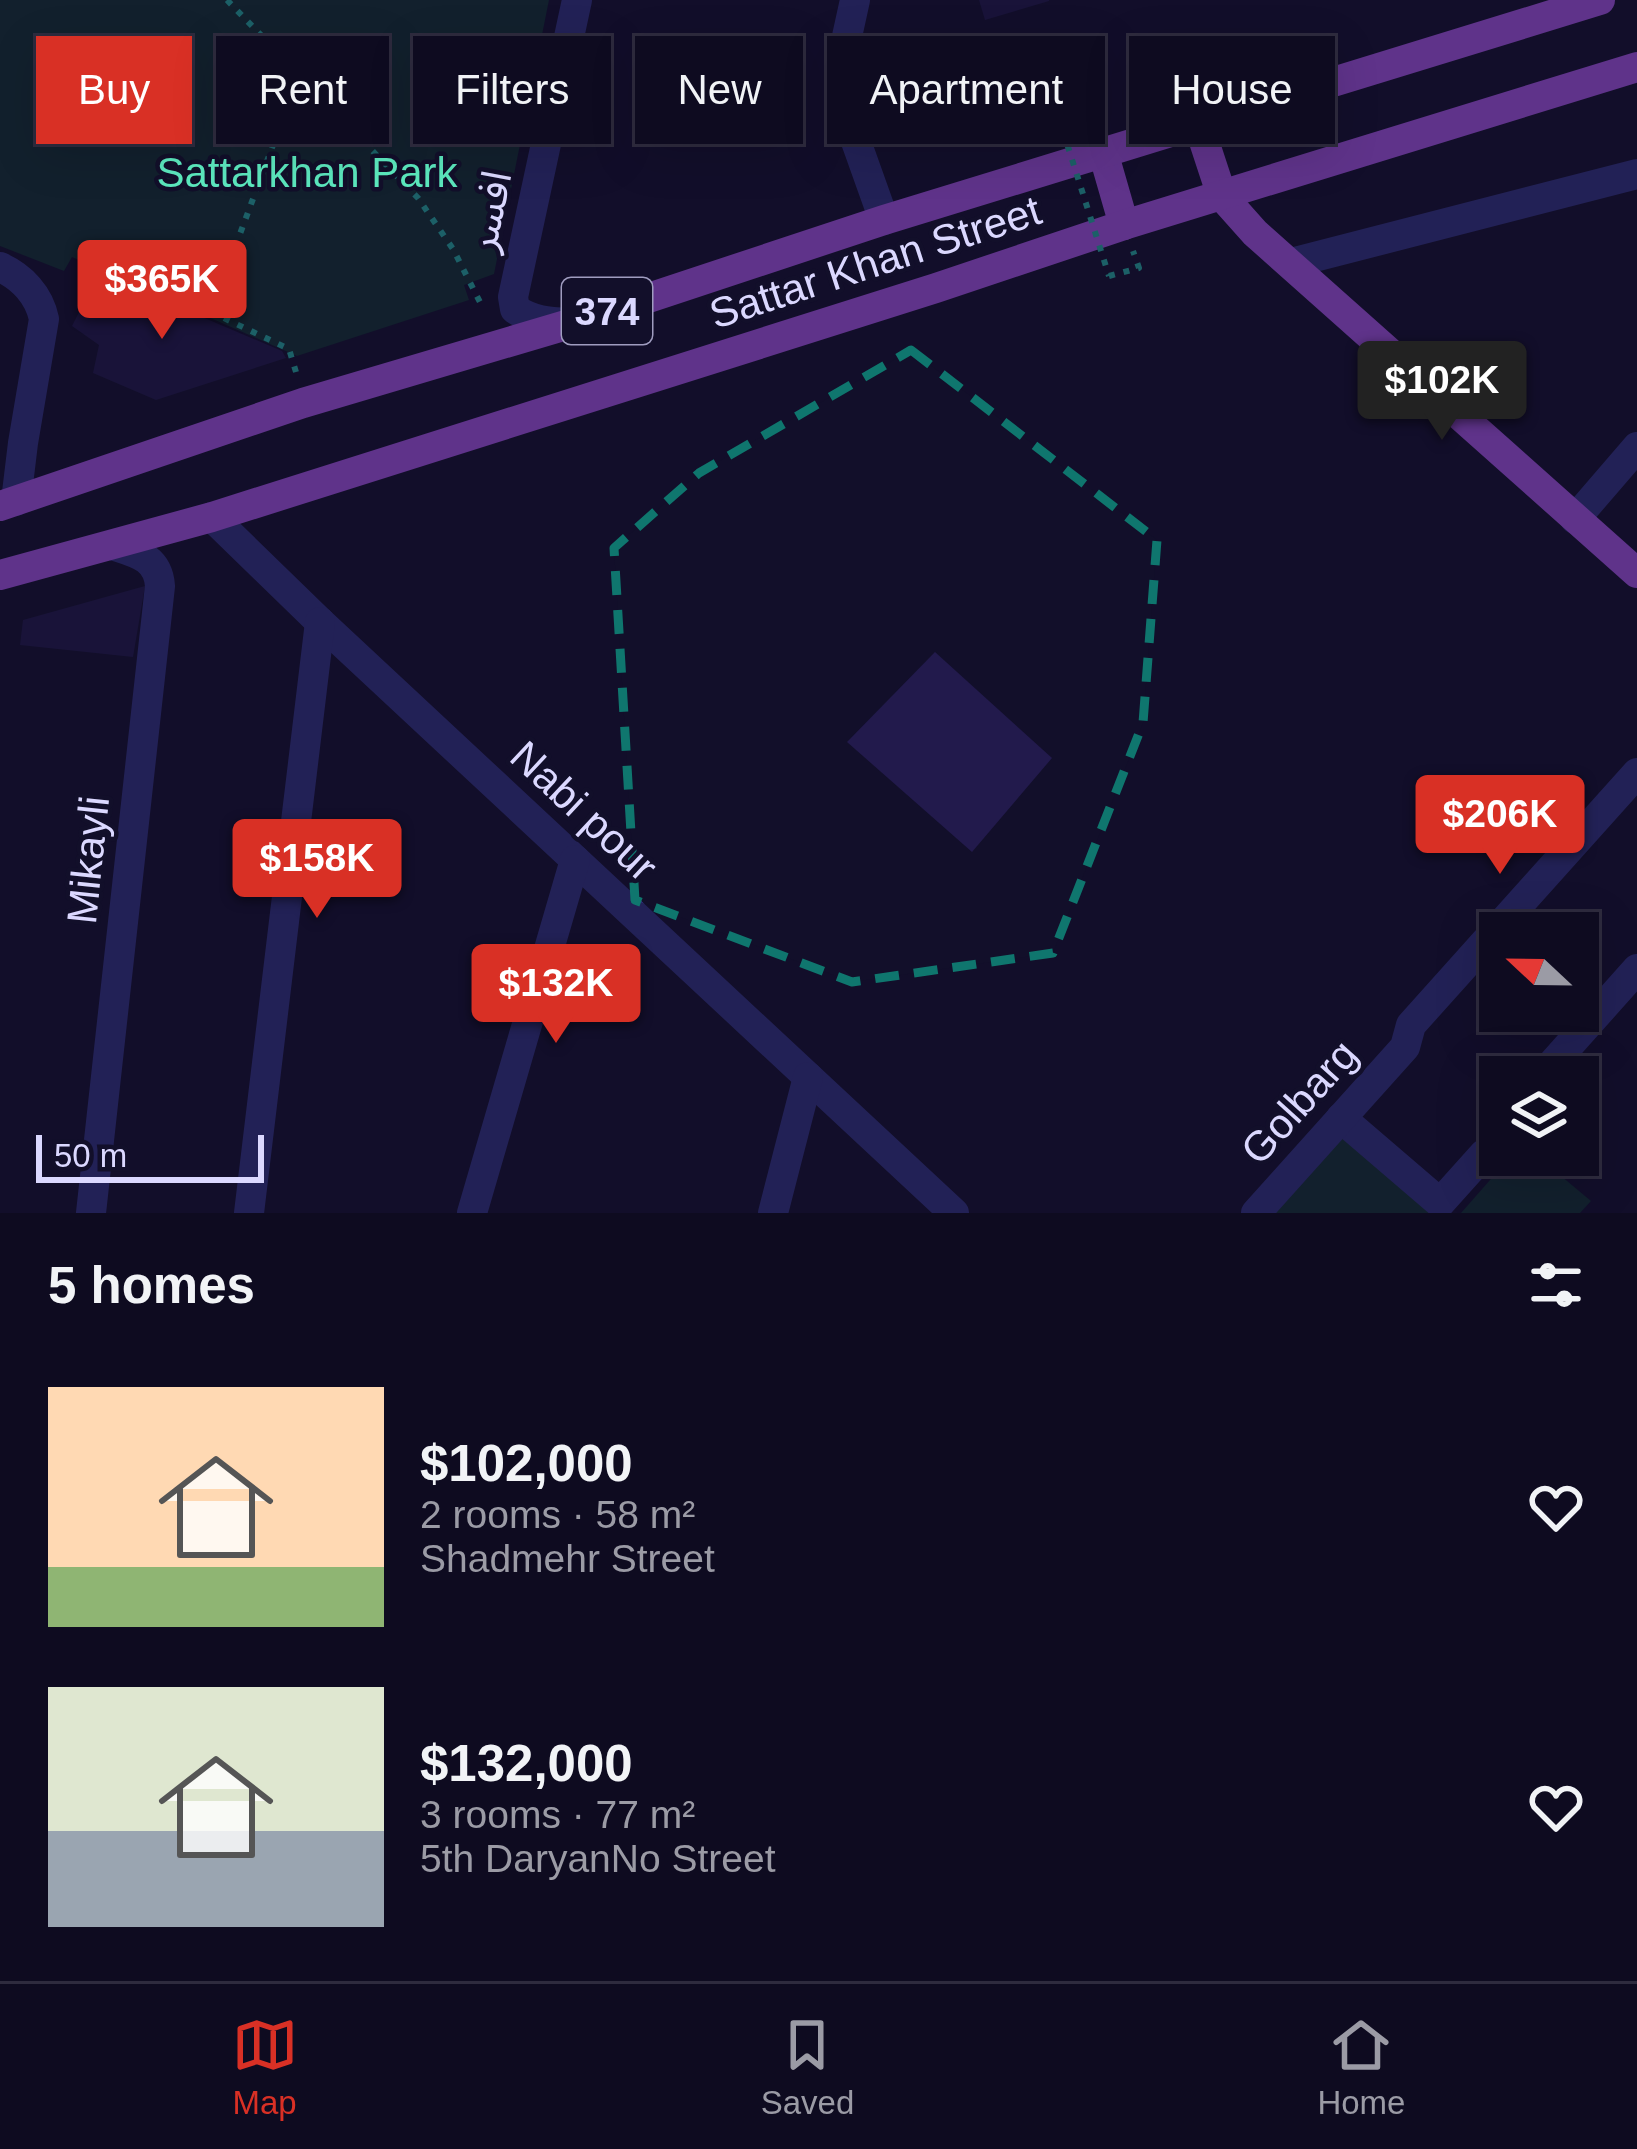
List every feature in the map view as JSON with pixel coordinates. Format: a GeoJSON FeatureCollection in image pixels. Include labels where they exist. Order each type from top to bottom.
{"type":"FeatureCollection","features":[{"type":"Feature","properties":{"kind":"main road","name":"Sattar Khan Street"},"geometry":{"type":"LineString","coordinates":[[1335,81],[1600,0]]}},
{"type":"Feature","properties":{"kind":"main road","name":"Sattar Khan Street"},"geometry":{"type":"LineString","coordinates":[[0,575],[212,517],[1124,225],[1637,67]]}},
{"type":"Feature","properties":{"kind":"main road","name":"Sattar Khan Street"},"geometry":{"type":"LineString","coordinates":[[8,503],[303,403],[573,323],[1129,144]]}},
{"type":"Feature","properties":{"kind":"main road"},"geometry":{"type":"LineString","coordinates":[[1205,144],[1222,196],[1255,232],[1637,573]]}},
{"type":"Feature","properties":{"kind":"main road"},"geometry":{"type":"LineString","coordinates":[[1102,152],[1124,225]]}},
{"type":"Feature","properties":{"kind":"street","name":"افسر"},"geometry":{"type":"LineString","coordinates":[[573,323],[526,317],[515,308],[513,297],[577,0]]}},
{"type":"Feature","properties":{"kind":"street"},"geometry":{"type":"LineString","coordinates":[[855,0],[839,73],[843,105],[884,220]]}},
{"type":"Feature","properties":{"kind":"street"},"geometry":{"type":"LineString","coordinates":[[1292,263],[1637,174]]}},
{"type":"Feature","properties":{"kind":"street"},"geometry":{"type":"LineString","coordinates":[[0,267],[31,291],[42,311],[43,329],[8,503]]}},
{"type":"Feature","properties":{"kind":"street"},"geometry":{"type":"LineString","coordinates":[[1574,519],[1637,447]]}},
{"type":"Feature","properties":{"kind":"street","name":"Nabi pour"},"geometry":{"type":"LineString","coordinates":[[212,517],[954,1213]]}},
{"type":"Feature","properties":{"kind":"street","name":"Mikayli"},"geometry":{"type":"LineString","coordinates":[[91,1213],[160,586],[159,572],[147,558],[112,545]]}},
{"type":"Feature","properties":{"kind":"street"},"geometry":{"type":"LineString","coordinates":[[249,1213],[320,622]]}},
{"type":"Feature","properties":{"kind":"street","name":"Golbarg"},"geometry":{"type":"LineString","coordinates":[[1256,1213],[1637,773]]}},
{"type":"Feature","properties":{"kind":"street"},"geometry":{"type":"LineString","coordinates":[[472,1213],[575,860]]}},
{"type":"Feature","properties":{"kind":"street"},"geometry":{"type":"LineString","coordinates":[[1559,1056],[1637,969]]}},
{"type":"Feature","properties":{"kind":"street"},"geometry":{"type":"LineString","coordinates":[[772,1213],[808,1077]]}},
{"type":"Feature","properties":{"kind":"street"},"geometry":{"type":"LineString","coordinates":[[1341,1118],[1440,1203],[1479,1160]]}},
{"type":"Feature","properties":{"kind":"path"},"geometry":{"type":"LineString","coordinates":[[227,0],[262,36]]}},
{"type":"Feature","properties":{"kind":"path"},"geometry":{"type":"LineString","coordinates":[[273,144],[211,312],[289,349],[296,372]]}},
{"type":"Feature","properties":{"kind":"path"},"geometry":{"type":"LineString","coordinates":[[366,144],[418,198],[453,249],[497,345]]}},
{"type":"Feature","properties":{"kind":"path"},"geometry":{"type":"LineString","coordinates":[[1067,144],[1108,276],[1139,268]]}},
{"type":"Feature","properties":{"kind":"highlighted area"},"geometry":{"type":"Polygon","coordinates":[[[911,350],[1157,540],[1143,723],[1053,953],[852,982],[635,900],[614,548],[699,473],[911,350]]]}},
{"type":"Feature","properties":{"kind":"green space","name":"Sattarkhan Park"},"geometry":{"type":"Polygon","coordinates":[[[0,0],[549,0],[542,36],[413,36],[413,144],[520,144],[494,274],[464,285],[469,300],[297,356],[72,257],[64,271],[0,246],[0,0]]]}},
{"type":"Feature","properties":{"kind":"green space"},"geometry":{"type":"Polygon","coordinates":[[[1342,1130],[1437,1213],[1269,1213],[1342,1130]]]}},
{"type":"Feature","properties":{"kind":"green space"},"geometry":{"type":"Polygon","coordinates":[[[1494,1176],[1561,1176],[1591,1201],[1580,1213],[1461,1213],[1494,1176]]]}},
{"type":"Feature","properties":{"kind":"building"},"geometry":{"type":"Polygon","coordinates":[[[979,0],[1049,0],[1049,1],[985,20],[979,0]]]}},
{"type":"Feature","properties":{"kind":"building"},"geometry":{"type":"Polygon","coordinates":[[[99,273],[282,351],[286,358],[156,400],[93,373],[99,345],[72,326],[99,273]]]}},
{"type":"Feature","properties":{"kind":"building"},"geometry":{"type":"Polygon","coordinates":[[[145,586],[133,657],[20,645],[23,620],[145,586]]]}},
{"type":"Feature","properties":{"kind":"building"},"geometry":{"type":"Polygon","coordinates":[[[935,652],[1052,758],[972,852],[847,742],[935,652]]]}}]}
